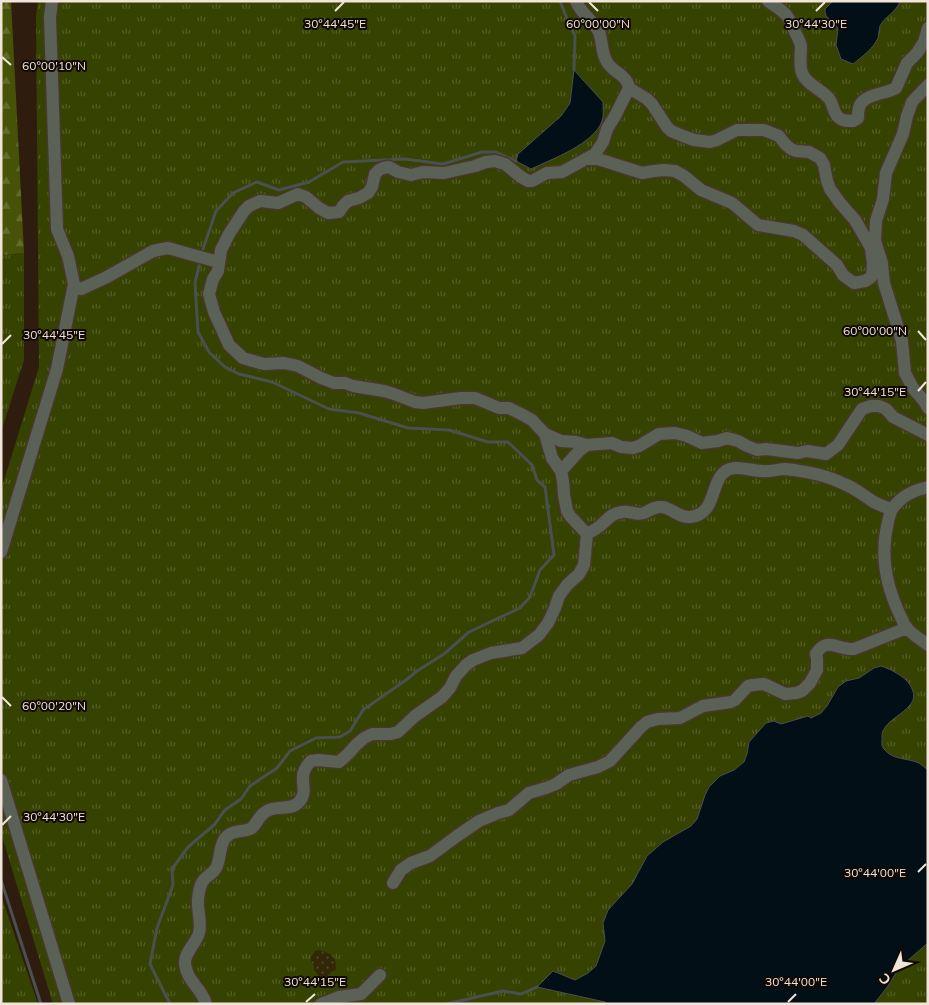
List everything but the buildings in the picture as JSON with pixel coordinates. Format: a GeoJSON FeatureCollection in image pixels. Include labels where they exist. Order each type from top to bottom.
{"type":"FeatureCollection","features":[{"type":"Feature","properties":{"kind":"lane"},"geometry":{"type":"LineString","coordinates":[[1,552],[57,369],[74,286],[68,256],[57,229],[50,17],[52,1]]}},
{"type":"Feature","properties":{"kind":"lane"},"geometry":{"type":"LineString","coordinates":[[576,1],[600,34],[604,57],[607,63],[624,76],[628,82],[628,88],[607,129],[603,142],[595,154],[562,172],[547,173],[532,181],[521,177],[505,164],[495,161],[444,173],[423,172],[411,175],[384,168],[375,174],[372,187],[368,193],[348,202],[338,212],[328,214],[306,197],[298,194],[278,203],[260,201],[249,206],[229,234],[221,250],[218,271],[209,294],[214,312],[229,345],[243,358],[264,364],[284,363],[298,366],[334,383],[345,383],[384,391],[415,402],[423,403],[474,398],[499,408],[509,408],[522,414],[532,420],[545,434],[561,440],[587,445],[612,443],[621,447],[633,448],[659,434],[675,433],[687,436],[702,444],[727,438],[757,450],[766,449],[798,453],[807,451],[826,454],[838,445],[862,409],[871,406],[879,406],[886,409],[893,417],[928,435]]}},
{"type":"Feature","properties":{"kind":"lane"},"geometry":{"type":"LineString","coordinates":[[768,1],[788,16],[801,44],[800,60],[803,74],[807,80],[831,100],[836,115],[841,119],[853,121],[858,118],[860,105],[867,98],[896,88],[907,63],[924,42],[928,28]]}},
{"type":"Feature","properties":{"kind":"lane"},"geometry":{"type":"LineString","coordinates":[[928,85],[912,102],[903,134],[886,173],[884,199],[876,221],[875,241],[882,263],[884,283],[902,341],[905,373],[913,388],[928,408]]}},
{"type":"Feature","properties":{"kind":"lane"},"geometry":{"type":"LineString","coordinates":[[628,88],[647,99],[667,127],[671,131],[683,136],[694,140],[710,142],[737,130],[764,130],[779,136],[791,149],[809,152],[820,158],[824,165],[830,189],[855,220],[871,248],[873,264],[872,276],[870,278]]}},
{"type":"Feature","properties":{"kind":"lane"},"geometry":{"type":"LineString","coordinates":[[896,88],[912,102]]}},
{"type":"Feature","properties":{"kind":"lane"},"geometry":{"type":"LineString","coordinates":[[587,158],[598,159],[642,173],[664,170],[675,171],[701,190],[732,203],[758,224],[794,231],[803,235],[837,264],[843,275],[854,283],[870,278],[876,278],[884,283]]}},
{"type":"Feature","properties":{"kind":"lane"},"geometry":{"type":"LineString","coordinates":[[74,286],[81,289],[107,277],[153,250],[168,248],[218,262]]}},
{"type":"Feature","properties":{"kind":"lane"},"geometry":{"type":"LineString","coordinates":[[206,1004],[202,993],[189,978],[185,963],[186,956],[200,930],[198,901],[201,884],[204,878],[213,873],[216,868],[224,840],[232,832],[252,828],[265,811],[293,807],[298,804],[304,790],[303,770],[311,761],[339,762],[364,738],[372,734],[398,732],[415,716],[442,697],[450,688],[456,676],[473,660],[491,653],[522,648],[539,634],[548,623],[559,596],[579,574],[584,565],[587,534],[570,516],[564,495],[561,471],[552,458],[545,434]]}},
{"type":"Feature","properties":{"kind":"lane"},"geometry":{"type":"LineString","coordinates":[[561,471],[587,445]]}},
{"type":"Feature","properties":{"kind":"lane"},"geometry":{"type":"LineString","coordinates":[[587,534],[600,526],[609,516],[624,511],[637,514],[657,507],[670,509],[681,516],[690,517],[699,514],[706,509],[711,501],[719,478],[728,470],[735,468],[763,472],[784,469],[817,473],[846,484],[874,502],[891,509]]}},
{"type":"Feature","properties":{"kind":"lane"},"geometry":{"type":"LineString","coordinates":[[928,487],[917,489],[906,495],[891,509],[884,542],[888,584],[896,605],[907,628],[928,645]]}},
{"type":"Feature","properties":{"kind":"lane"},"geometry":{"type":"LineString","coordinates":[[393,883],[406,866],[430,856],[479,821],[509,810],[529,792],[546,788],[556,784],[568,775],[598,767],[610,761],[647,722],[658,719],[680,718],[710,704],[731,702],[748,686],[753,684],[764,684],[785,694],[802,691],[810,683],[817,670],[816,654],[824,645],[854,649],[907,628]]}},
{"type":"Feature","properties":{"kind":"lane"},"geometry":{"type":"LineString","coordinates":[[1,780],[69,1004]]}},
{"type":"Feature","properties":{"kind":"lane"},"geometry":{"type":"LineString","coordinates":[[321,1004],[339,996],[360,994],[380,975]]}},
{"type":"Feature","properties":{"kind":"green space"},"geometry":{"type":"Polygon","coordinates":[[[1,1],[11,1],[24,253],[1,255],[1,1]]]}},
{"type":"Feature","properties":{"kind":"green space"},"geometry":{"type":"Polygon","coordinates":[[[38,1],[928,1],[928,1004],[53,1004],[1,833],[1,490],[39,367],[36,16],[38,1]]]}},
{"type":"Feature","properties":{"kind":"green space"},"geometry":{"type":"Polygon","coordinates":[[[24,253],[24,360],[1,432],[1,255],[24,253]]]}},
{"type":"Feature","properties":{"kind":"green space"},"geometry":{"type":"Polygon","coordinates":[[[1,895],[38,1004],[1,1004],[1,895]]]}},
{"type":"Feature","properties":{"kind":"sand"},"geometry":{"type":"Polygon","coordinates":[[[319,950],[330,954],[335,961],[336,969],[327,976],[320,977],[311,963],[311,957],[315,951],[319,950]]]}},
{"type":"Feature","properties":{"kind":"shaded area"},"geometry":{"type":"Polygon","coordinates":[[[833,1],[900,1],[880,26],[878,38],[873,46],[853,64],[841,59],[836,45],[838,29],[826,16],[825,9],[833,1]]]}},
{"type":"Feature","properties":{"kind":"shaded area"},"geometry":{"type":"Polygon","coordinates":[[[574,70],[603,102],[602,121],[598,129],[582,144],[531,169],[516,161],[518,154],[561,116],[570,103],[574,70]]]}},
{"type":"Feature","properties":{"kind":"shaded area"},"geometry":{"type":"Polygon","coordinates":[[[881,666],[895,672],[907,681],[913,690],[914,697],[911,704],[893,719],[883,731],[882,747],[891,755],[915,761],[928,770],[928,943],[899,968],[874,1004],[606,1004],[605,1002],[537,987],[553,971],[575,980],[596,966],[605,941],[603,923],[608,910],[632,884],[647,856],[663,842],[691,826],[697,819],[709,787],[720,776],[734,770],[744,762],[749,742],[766,723],[774,721],[781,724],[808,716],[811,718],[821,713],[838,687],[846,681],[859,678],[874,668],[881,666]]]}},
{"type":"Feature","properties":{"kind":"waterway"},"geometry":{"type":"LineString","coordinates":[[560,1],[575,36],[574,70]]}},
{"type":"Feature","properties":{"kind":"waterway"},"geometry":{"type":"LineString","coordinates":[[202,252],[216,211],[233,193],[257,182],[279,190],[309,182],[343,162],[405,159],[443,164],[482,152],[496,152],[516,161]]}},
{"type":"Feature","properties":{"kind":"waterway"},"geometry":{"type":"LineString","coordinates":[[170,1004],[150,964],[157,928],[173,885],[172,869],[188,847],[214,825],[225,810],[241,799],[250,786],[277,768],[290,751],[316,738],[340,737],[350,731],[363,710],[444,654],[469,632],[520,608],[530,597],[540,570],[554,555],[545,487],[537,480],[532,465],[508,442],[488,442],[449,430],[408,428],[359,413],[329,409],[272,382],[239,374],[225,367],[209,352],[198,332],[195,283],[200,262]]}},
{"type":"Feature","properties":{"kind":"waterway"},"geometry":{"type":"LineString","coordinates":[[1,880],[41,1004]]}},
{"type":"Feature","properties":{"kind":"waterway"},"geometry":{"type":"LineString","coordinates":[[446,1004],[503,991],[521,994],[537,987]]}}]}
